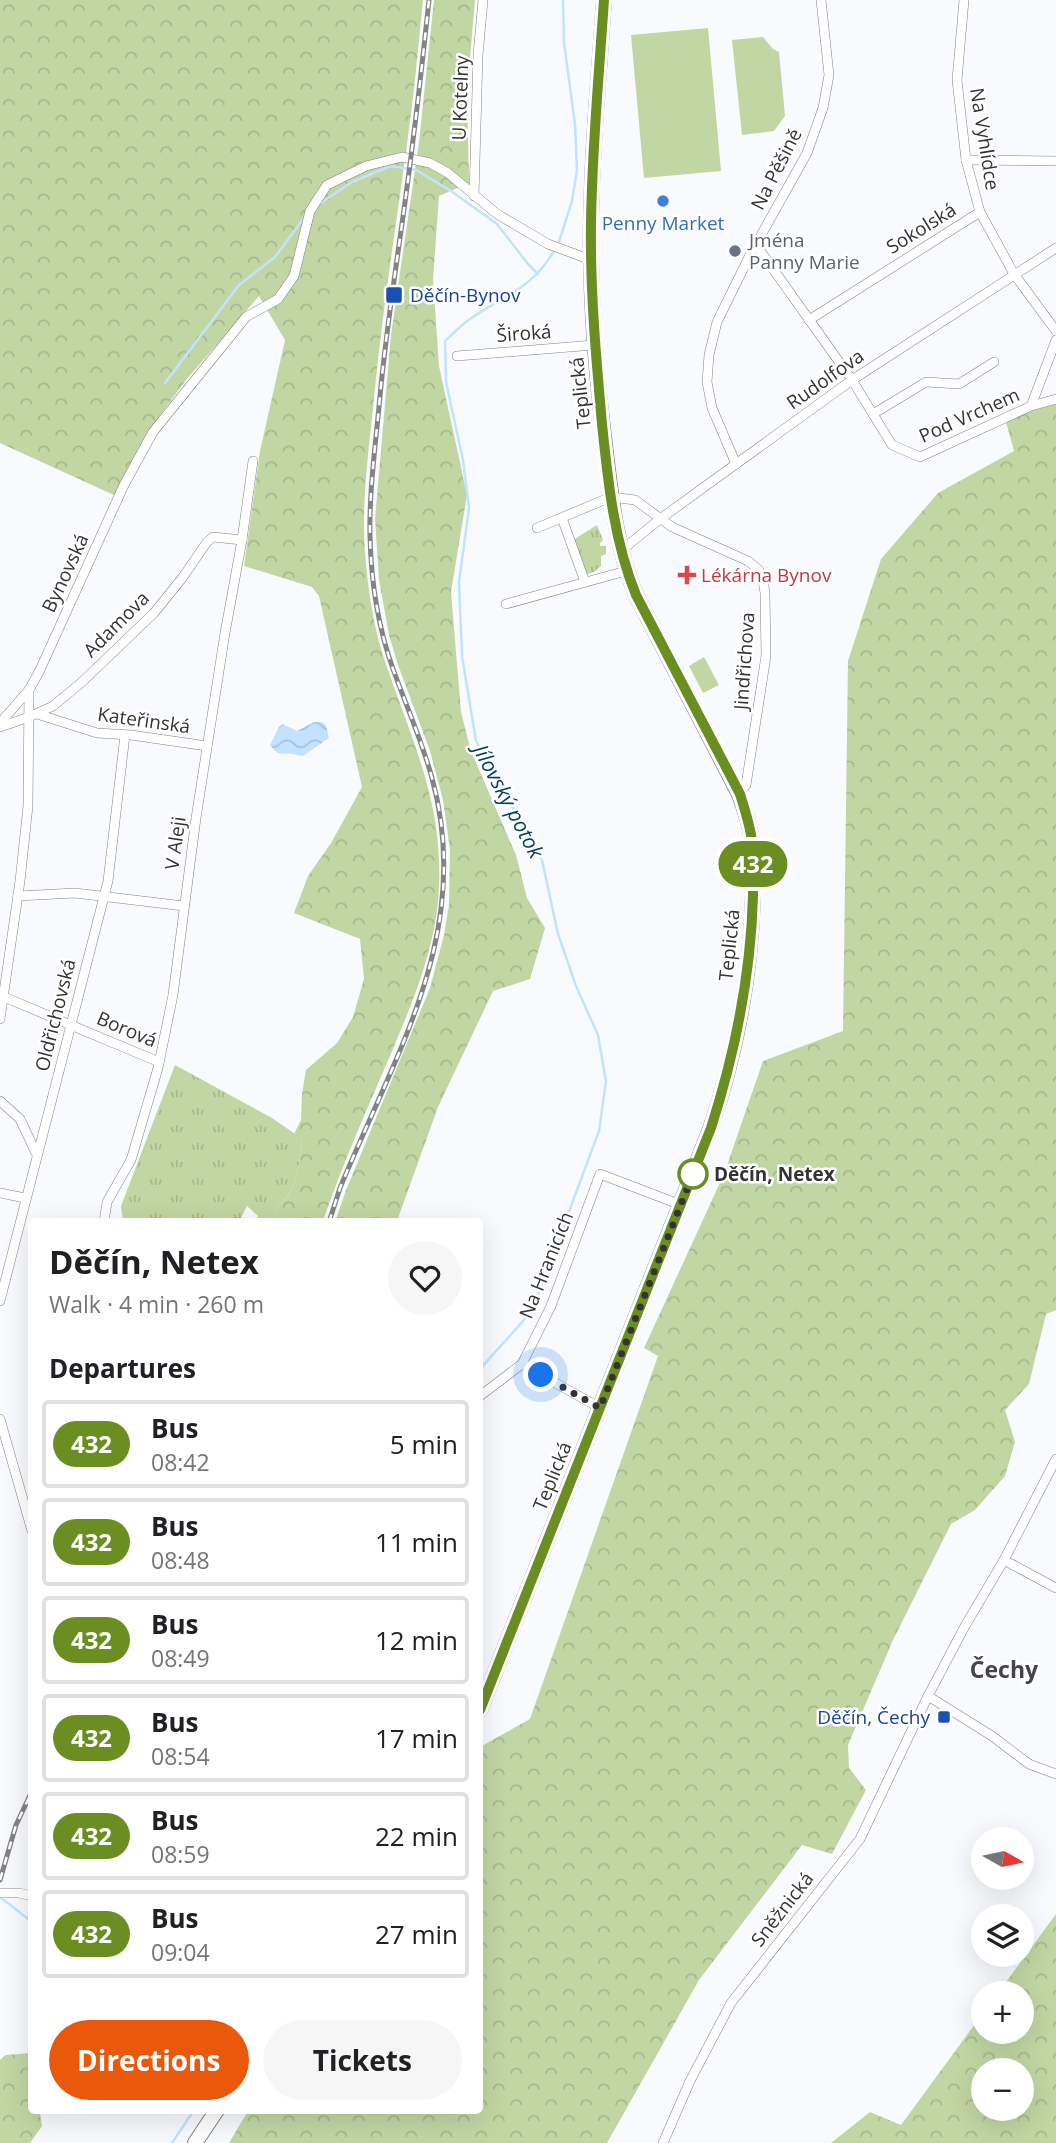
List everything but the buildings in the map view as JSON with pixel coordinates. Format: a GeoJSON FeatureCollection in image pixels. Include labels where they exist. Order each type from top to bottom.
{"type":"FeatureCollection","features":[{"type":"Feature","properties":{"kind":"main road","name":"Teplická"},"geometry":{"type":"LineString","coordinates":[[483,1702],[722,1096],[748,967],[752,843],[748,820],[740,794],[636,595],[626,571],[611,497],[594,345],[591,260],[592,184],[604,0]]}},
{"type":"Feature","properties":{"kind":"main road"},"geometry":{"type":"LineString","coordinates":[[195,2143],[214,2114]]}},
{"type":"Feature","properties":{"kind":"street","name":"U Kotelny"},"geometry":{"type":"LineString","coordinates":[[474,196],[478,55],[483,0]]}},
{"type":"Feature","properties":{"kind":"street","name":"Na Pěšině"},"geometry":{"type":"LineString","coordinates":[[736,464],[712,408],[707,382],[709,355],[717,321],[807,153],[824,108],[829,75],[821,0]]}},
{"type":"Feature","properties":{"kind":"street","name":"Na Vyhlídce"},"geometry":{"type":"LineString","coordinates":[[964,0],[957,80],[966,160],[980,212],[1014,274],[1056,331]]}},
{"type":"Feature","properties":{"kind":"street","name":"Bynovská"},"geometry":{"type":"LineString","coordinates":[[0,725],[29,690],[124,485],[153,432],[246,317],[278,299],[294,275],[310,211],[327,186],[366,166],[402,157],[430,163],[448,173],[474,196]]}},
{"type":"Feature","properties":{"kind":"street"},"geometry":{"type":"LineString","coordinates":[[966,160],[1056,160]]}},
{"type":"Feature","properties":{"kind":"street"},"geometry":{"type":"LineString","coordinates":[[474,196],[497,214],[548,244],[591,260]]}},
{"type":"Feature","properties":{"kind":"street","name":"Sokolská"},"geometry":{"type":"LineString","coordinates":[[809,320],[980,212]]}},
{"type":"Feature","properties":{"kind":"street","name":"Pod Vrchem"},"geometry":{"type":"LineString","coordinates":[[756,245],[852,380],[892,445],[920,457],[1031,406],[1056,399]]}},
{"type":"Feature","properties":{"kind":"street","name":"Rudolfova"},"geometry":{"type":"LineString","coordinates":[[622,551],[660,519],[852,380],[1056,248]]}},
{"type":"Feature","properties":{"kind":"street"},"geometry":{"type":"LineString","coordinates":[[1031,406],[1056,340]]}},
{"type":"Feature","properties":{"kind":"street","name":"Široká"},"geometry":{"type":"LineString","coordinates":[[457,356],[594,345]]}},
{"type":"Feature","properties":{"kind":"street","name":"Pod Vrchem"},"geometry":{"type":"LineString","coordinates":[[873,414],[926,382],[958,384],[994,362]]}},
{"type":"Feature","properties":{"kind":"street","name":"V Aleji"},"geometry":{"type":"LineString","coordinates":[[105,1218],[107,1202],[131,1160],[159,1062],[173,995],[207,746],[253,461]]}},
{"type":"Feature","properties":{"kind":"street"},"geometry":{"type":"LineString","coordinates":[[537,528],[611,497]]}},
{"type":"Feature","properties":{"kind":"street","name":"Jindřichova"},"geometry":{"type":"LineString","coordinates":[[611,497],[635,500],[672,527],[754,564],[763,580],[766,656],[747,785],[740,794]]}},
{"type":"Feature","properties":{"kind":"street"},"geometry":{"type":"LineString","coordinates":[[562,519],[585,582]]}},
{"type":"Feature","properties":{"kind":"street","name":"Adamova"},"geometry":{"type":"LineString","coordinates":[[0,725],[33,715],[53,705],[82,682],[134,634],[213,537],[242,540]]}},
{"type":"Feature","properties":{"kind":"street"},"geometry":{"type":"LineString","coordinates":[[506,604],[626,571]]}},
{"type":"Feature","properties":{"kind":"street"},"geometry":{"type":"LineString","coordinates":[[0,1019],[18,896],[27,806],[33,715],[29,690]]}},
{"type":"Feature","properties":{"kind":"street","name":"Kateřinská"},"geometry":{"type":"LineString","coordinates":[[33,715],[97,733],[207,746]]}},
{"type":"Feature","properties":{"kind":"street","name":"Oldřichovská"},"geometry":{"type":"LineString","coordinates":[[0,1301],[108,881],[125,735]]}},
{"type":"Feature","properties":{"kind":"street"},"geometry":{"type":"LineString","coordinates":[[18,896],[75,893],[184,906]]}},
{"type":"Feature","properties":{"kind":"street","name":"Borová"},"geometry":{"type":"LineString","coordinates":[[4,997],[159,1062]]}},
{"type":"Feature","properties":{"kind":"street"},"geometry":{"type":"LineString","coordinates":[[0,1101],[20,1119],[37,1153]]}},
{"type":"Feature","properties":{"kind":"street","name":"Na Hranicích"},"geometry":{"type":"LineString","coordinates":[[522,1364],[551,1306],[600,1174],[681,1205]]}},
{"type":"Feature","properties":{"kind":"street"},"geometry":{"type":"LineString","coordinates":[[0,1193],[25,1198]]}},
{"type":"Feature","properties":{"kind":"street"},"geometry":{"type":"LineString","coordinates":[[20,1220],[28,1222]]}},
{"type":"Feature","properties":{"kind":"street"},"geometry":{"type":"LineString","coordinates":[[0,1250],[11,1251]]}},
{"type":"Feature","properties":{"kind":"street"},"geometry":{"type":"LineString","coordinates":[[483,1394],[522,1364],[600,1408]]}},
{"type":"Feature","properties":{"kind":"street"},"geometry":{"type":"LineString","coordinates":[[0,1419],[28,1517]]}},
{"type":"Feature","properties":{"kind":"street","name":"Sněžnická"},"geometry":{"type":"LineString","coordinates":[[663,2143],[690,2081],[731,2003],[860,1839],[928,1696],[1004,1560],[1056,1459]]}},
{"type":"Feature","properties":{"kind":"street"},"geometry":{"type":"LineString","coordinates":[[1004,1560],[1056,1588]]}},
{"type":"Feature","properties":{"kind":"street"},"geometry":{"type":"LineString","coordinates":[[928,1696],[992,1736],[1029,1764],[1056,1774]]}},
{"type":"Feature","properties":{"kind":"street"},"geometry":{"type":"LineString","coordinates":[[0,1893],[28,1895]]}},
{"type":"Feature","properties":{"kind":"green space"},"geometry":{"type":"Polygon","coordinates":[[[0,0],[423,0],[412,108],[378,358],[364,532],[375,627],[418,755],[433,810],[438,839],[438,902],[431,944],[418,984],[324,1218],[275,1218],[278,1206],[288,1196],[296,1178],[302,1149],[301,1139],[294,1134],[301,1120],[306,1070],[337,1043],[353,1017],[364,979],[360,939],[294,913],[308,876],[331,843],[362,787],[319,596],[312,587],[244,566],[260,451],[285,340],[259,296],[186,380],[153,425],[116,496],[0,443],[0,0]]]}},
{"type":"Feature","properties":{"kind":"green space"},"geometry":{"type":"Polygon","coordinates":[[[434,0],[475,0],[467,93],[469,183],[439,196],[433,279],[439,366],[467,495],[451,592],[461,712],[471,751],[516,855],[527,898],[545,928],[530,979],[493,991],[438,1107],[398,1218],[336,1218],[430,988],[449,905],[450,850],[443,800],[430,751],[389,635],[379,580],[375,519],[391,335],[419,142],[434,0]]]}},
{"type":"Feature","properties":{"kind":"green space"},"geometry":{"type":"Polygon","coordinates":[[[708,28],[721,171],[644,178],[631,35],[708,28]]]}},
{"type":"Feature","properties":{"kind":"green space"},"geometry":{"type":"Polygon","coordinates":[[[763,37],[779,52],[785,116],[774,131],[742,135],[732,40],[763,37]]]}},
{"type":"Feature","properties":{"kind":"green space"},"geometry":{"type":"Polygon","coordinates":[[[1056,404],[1056,1310],[1046,1314],[1029,1384],[1005,1410],[1015,1442],[1005,1476],[975,1510],[951,1524],[893,1640],[848,1745],[849,1768],[866,1790],[832,1854],[802,1845],[699,1980],[607,2143],[229,2143],[246,2114],[483,2114],[483,1745],[530,1719],[658,1356],[644,1348],[724,1174],[763,1061],[843,1031],[848,661],[881,559],[938,493],[1014,451],[1006,422],[1056,404]]]}},
{"type":"Feature","properties":{"kind":"green space"},"geometry":{"type":"Polygon","coordinates":[[[597,525],[603,540],[600,546],[606,546],[606,554],[601,556],[601,566],[587,574],[573,540],[597,525]]]}},
{"type":"Feature","properties":{"kind":"green space"},"geometry":{"type":"Polygon","coordinates":[[[704,657],[719,685],[703,693],[689,666],[704,657]]]}},
{"type":"Feature","properties":{"kind":"green space"},"geometry":{"type":"Polygon","coordinates":[[[175,1065],[272,1118],[301,1138],[302,1149],[296,1178],[288,1196],[278,1206],[275,1218],[257,1218],[247,1206],[241,1218],[123,1218],[121,1206],[175,1065]]]}},
{"type":"Feature","properties":{"kind":"green space"},"geometry":{"type":"Polygon","coordinates":[[[1056,1914],[1056,2143],[831,2143],[870,2112],[901,2125],[971,2029],[971,2044],[1034,2044],[1034,1981],[1007,1981],[1017,1967],[1034,1967],[1034,1944],[1056,1914]]]}},
{"type":"Feature","properties":{"kind":"green space"},"geometry":{"type":"Polygon","coordinates":[[[28,2053],[28,2114],[40,2114],[42,2126],[30,2143],[0,2143],[0,2060],[6,2055],[28,2053]]]}},
{"type":"Feature","properties":{"kind":"water"},"geometry":{"type":"Polygon","coordinates":[[[314,722],[326,725],[329,738],[303,756],[278,753],[270,745],[283,724],[297,731],[314,722]]]}},
{"type":"Feature","properties":{"kind":"waterway","name":"Jílovský potok"},"geometry":{"type":"LineString","coordinates":[[558,245],[572,201],[577,170],[575,124],[564,43],[563,0]]}},
{"type":"Feature","properties":{"kind":"waterway"},"geometry":{"type":"LineString","coordinates":[[319,204],[352,182],[391,166],[416,170],[497,224],[538,274]]}},
{"type":"Feature","properties":{"kind":"waterway"},"geometry":{"type":"LineString","coordinates":[[165,383],[239,285],[275,257],[304,218]]}},
{"type":"Feature","properties":{"kind":"waterway","name":"Jílovský potok"},"geometry":{"type":"LineString","coordinates":[[483,1366],[532,1311],[599,1131],[606,1081],[598,1035],[576,986],[558,934],[542,860],[476,741],[462,656],[459,582],[469,508],[463,460],[446,382],[445,341],[470,319],[527,283],[554,251]]}},
{"type":"Feature","properties":{"kind":"waterway"},"geometry":{"type":"LineString","coordinates":[[0,1897],[28,1919]]}},
{"type":"Feature","properties":{"kind":"waterway","name":"Jílovský potok"},"geometry":{"type":"LineString","coordinates":[[172,2143],[191,2114]]}},
{"type":"Feature","properties":{"kind":"railway"},"geometry":{"type":"LineString","coordinates":[[330,1218],[340,1188],[405,1039],[423,989],[436,939],[443,887],[442,834],[432,778],[383,637],[374,586],[370,536],[383,364],[429,0]]}},
{"type":"Feature","properties":{"kind":"railway"},"geometry":{"type":"LineString","coordinates":[[0,1880],[16,1825],[28,1800]]}},
{"type":"Feature","properties":{"kind":"bus line","name":"432"},"geometry":{"type":"LineString","coordinates":[[483,1702],[711,1128],[722,1096],[736,1032],[751,937],[752,843],[740,794],[636,595],[626,571],[615,524],[594,345],[591,260],[592,184],[604,0]]}},
{"type":"Feature","properties":{"kind":"place","name":"Penny Market"},"geometry":{"type":"Point","coordinates":[663,201]}},
{"type":"Feature","properties":{"kind":"place","name":"Jména Panny Marie"},"geometry":{"type":"Point","coordinates":[735,251]}},
{"type":"Feature","properties":{"kind":"place","name":"Děčín-Bynov"},"geometry":{"type":"Point","coordinates":[394,295]}},
{"type":"Feature","properties":{"kind":"place","name":"Lékárna Bynov"},"geometry":{"type":"Point","coordinates":[687,575]}},
{"type":"Feature","properties":{"kind":"place","name":"Děčín, Netex"},"geometry":{"type":"Point","coordinates":[693,1174]}},
{"type":"Feature","properties":{"kind":"place","name":"Děčín, Čechy"},"geometry":{"type":"Point","coordinates":[944,1717]}},
{"type":"Feature","properties":{"kind":"district","name":"Čechy"},"geometry":{"type":"Point","coordinates":[1004,1669]}},
{"type":"Feature","properties":{"kind":"route"},"geometry":{"type":"LineString","coordinates":[[541,1375],[600,1408],[693,1174]]}}]}
